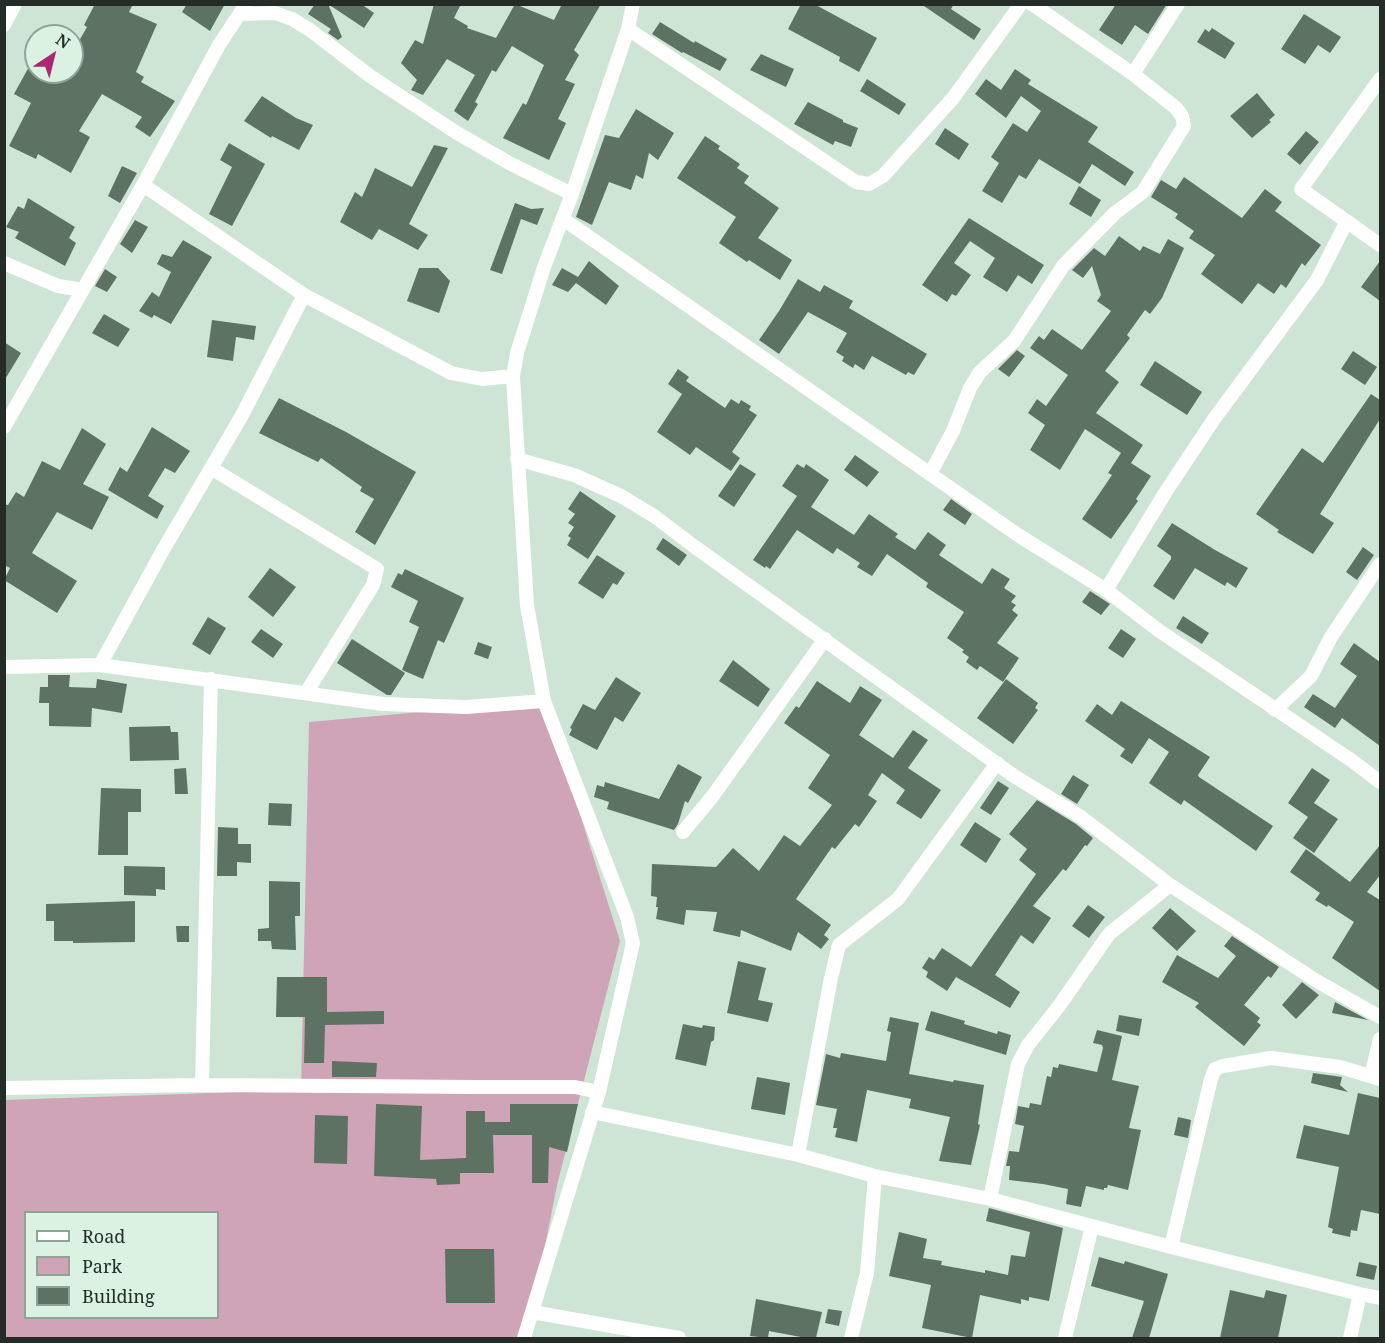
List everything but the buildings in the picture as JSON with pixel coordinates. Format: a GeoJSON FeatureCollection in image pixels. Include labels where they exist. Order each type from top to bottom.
{"type":"FeatureCollection","features":[{"type":"Feature","properties":{"kind":"street"},"geometry":{"type":"LineString","coordinates":[[4,25],[15,4]]}},
{"type":"Feature","properties":{"kind":"street"},"geometry":{"type":"LineString","coordinates":[[524,1338],[599,1092],[633,943],[632,934],[544,701],[527,605],[513,376],[517,353],[628,29],[633,4]]}},
{"type":"Feature","properties":{"kind":"street"},"geometry":{"type":"LineString","coordinates":[[628,29],[856,182],[869,184],[883,176],[953,98],[1022,4]]}},
{"type":"Feature","properties":{"kind":"street"},"geometry":{"type":"LineString","coordinates":[[931,472],[954,431],[970,388],[980,372],[1014,341],[1063,266],[1115,213],[1143,192],[1184,126],[1182,116],[1176,108],[1133,74],[1032,4]]}},
{"type":"Feature","properties":{"kind":"street"},"geometry":{"type":"LineString","coordinates":[[1133,74],[1178,4]]}},
{"type":"Feature","properties":{"kind":"street"},"geometry":{"type":"LineString","coordinates":[[4,427],[143,186],[219,45],[243,9],[275,13],[292,19],[370,76],[457,133],[511,164],[572,194]]}},
{"type":"Feature","properties":{"kind":"street"},"geometry":{"type":"LineString","coordinates":[[1380,79],[1301,189],[1380,244]]}},
{"type":"Feature","properties":{"kind":"street"},"geometry":{"type":"LineString","coordinates":[[143,186],[304,295],[451,373],[482,379],[513,376]]}},
{"type":"Feature","properties":{"kind":"street"},"geometry":{"type":"LineString","coordinates":[[563,219],[931,472],[1018,535],[1106,590],[1158,630],[1380,782]]}},
{"type":"Feature","properties":{"kind":"street"},"geometry":{"type":"LineString","coordinates":[[1106,590],[1214,419],[1317,280],[1347,221]]}},
{"type":"Feature","properties":{"kind":"street"},"geometry":{"type":"LineString","coordinates":[[4,263],[58,286],[83,290]]}},
{"type":"Feature","properties":{"kind":"street"},"geometry":{"type":"LineString","coordinates":[[100,665],[241,417],[304,295]]}},
{"type":"Feature","properties":{"kind":"street"},"geometry":{"type":"LineString","coordinates":[[517,459],[574,475],[621,496],[654,516],[1014,776],[1081,817],[1170,885],[1316,980],[1380,1017]]}},
{"type":"Feature","properties":{"kind":"street"},"geometry":{"type":"LineString","coordinates":[[211,468],[377,569],[373,585],[306,693]]}},
{"type":"Feature","properties":{"kind":"street"},"geometry":{"type":"LineString","coordinates":[[1275,710],[1311,676],[1331,638],[1380,564]]}},
{"type":"Feature","properties":{"kind":"street"},"geometry":{"type":"LineString","coordinates":[[683,831],[712,797],[825,639]]}},
{"type":"Feature","properties":{"kind":"street"},"geometry":{"type":"LineString","coordinates":[[4,667],[100,665],[383,704],[466,707],[544,701]]}},
{"type":"Feature","properties":{"kind":"street"},"geometry":{"type":"LineString","coordinates":[[202,1085],[211,679]]}},
{"type":"Feature","properties":{"kind":"street"},"geometry":{"type":"LineString","coordinates":[[798,1155],[839,945],[898,899],[997,763]]}},
{"type":"Feature","properties":{"kind":"street"},"geometry":{"type":"LineString","coordinates":[[990,1199],[1018,1064],[1028,1045],[1059,1006],[1109,934],[1170,885]]}},
{"type":"Feature","properties":{"kind":"street"},"geometry":{"type":"LineString","coordinates":[[1171,1247],[1215,1069],[1271,1058],[1340,1067],[1376,1077],[1380,1039]]}},
{"type":"Feature","properties":{"kind":"street"},"geometry":{"type":"LineString","coordinates":[[4,1088],[202,1085],[574,1088],[599,1092]]}},
{"type":"Feature","properties":{"kind":"street"},"geometry":{"type":"LineString","coordinates":[[592,1112],[798,1155],[875,1176],[990,1199],[1171,1247],[1380,1298]]}},
{"type":"Feature","properties":{"kind":"street"},"geometry":{"type":"LineString","coordinates":[[851,1338],[867,1273],[875,1176]]}},
{"type":"Feature","properties":{"kind":"street"},"geometry":{"type":"LineString","coordinates":[[1065,1338],[1092,1226]]}},
{"type":"Feature","properties":{"kind":"street"},"geometry":{"type":"LineString","coordinates":[[1350,1338],[1360,1294]]}},
{"type":"Feature","properties":{"kind":"street"},"geometry":{"type":"LineString","coordinates":[[532,1312],[679,1338]]}},
{"type":"Feature","properties":{"kind":"green space"},"geometry":{"type":"Polygon","coordinates":[[[544,701],[620,941],[557,1185],[532,1312],[524,1338],[5,1338],[4,1100],[301,1090],[309,722],[544,701]]]}}]}
